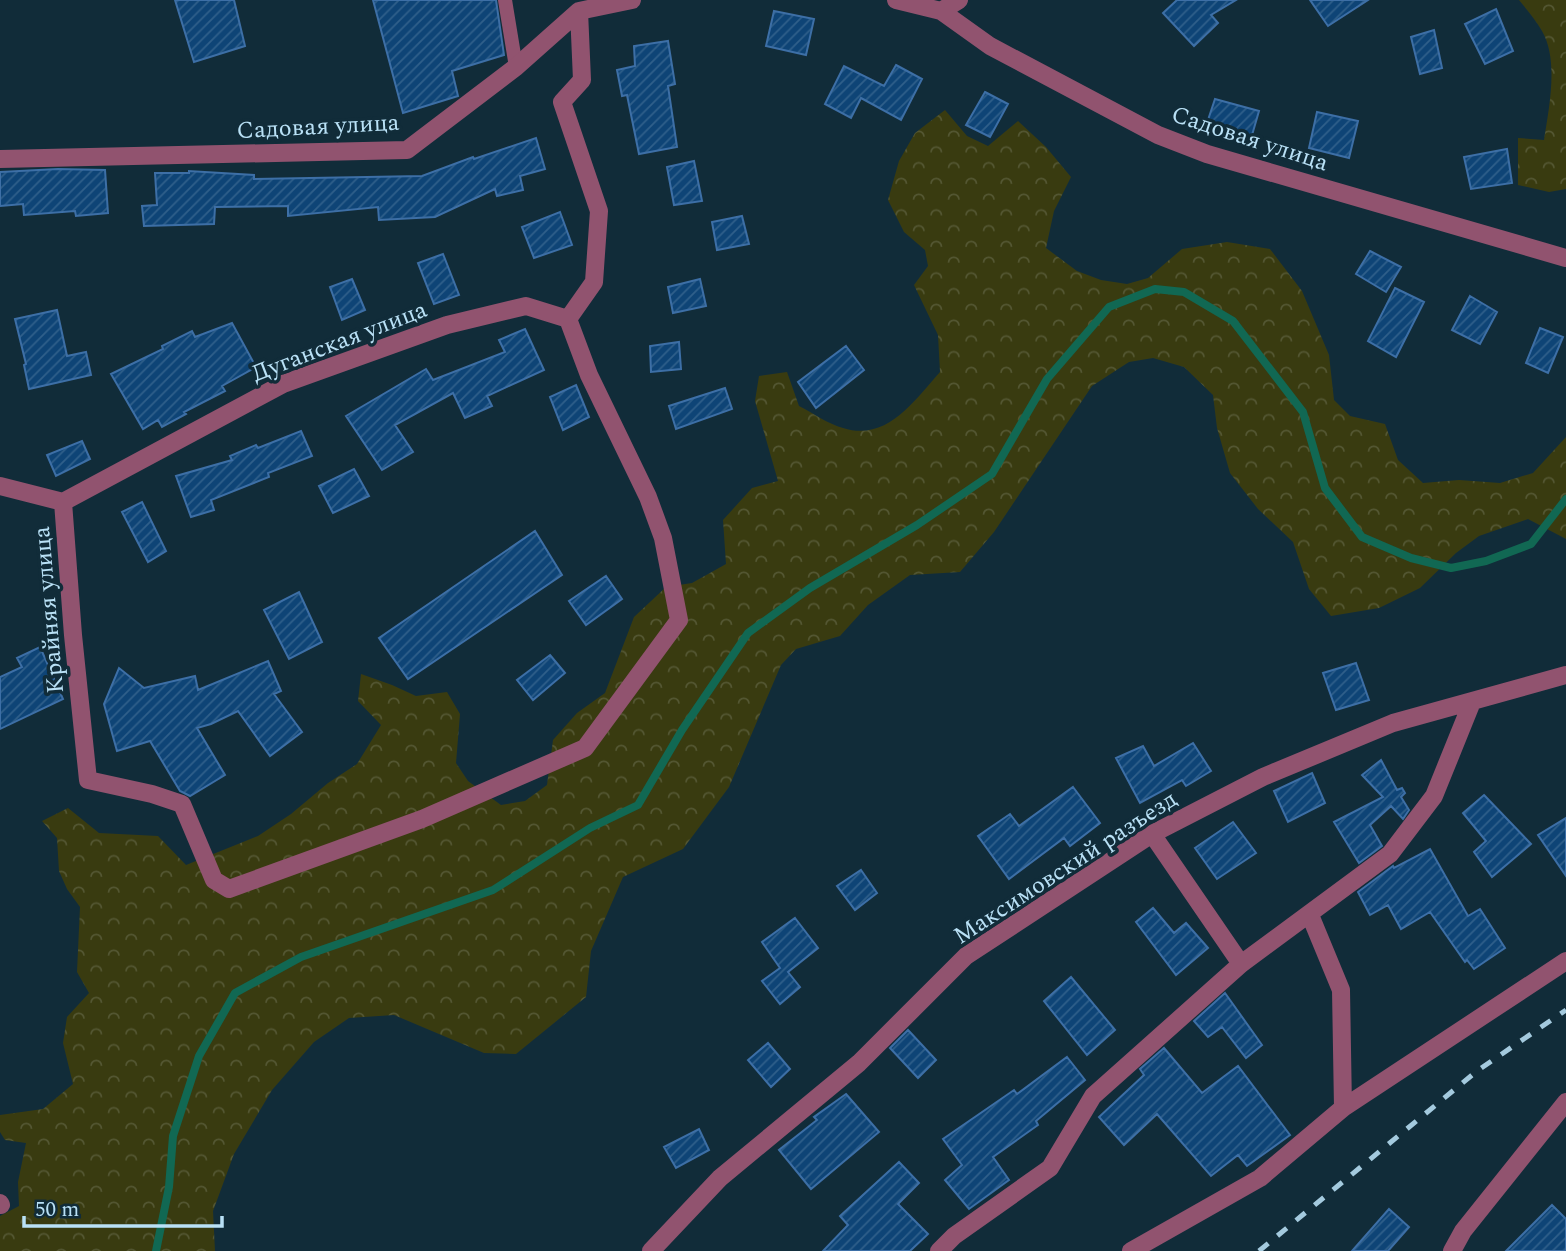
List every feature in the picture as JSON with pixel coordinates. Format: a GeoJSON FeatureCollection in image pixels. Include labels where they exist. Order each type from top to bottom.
{"type":"FeatureCollection","features":[{"type":"Feature","properties":{"kind":"street","name":"Садовая улица"},"geometry":{"type":"LineString","coordinates":[[0,159],[407,150],[516,67],[579,11],[632,0]]}},
{"type":"Feature","properties":{"kind":"street","name":"Садовая улица"},"geometry":{"type":"LineString","coordinates":[[896,0],[941,11],[990,46],[1158,135],[1207,155],[1566,258]]}},
{"type":"Feature","properties":{"kind":"street"},"geometry":{"type":"LineString","coordinates":[[941,11],[959,0]]}},
{"type":"Feature","properties":{"kind":"street"},"geometry":{"type":"LineString","coordinates":[[568,319],[594,282],[599,212],[562,102],[582,80],[579,11]]}},
{"type":"Feature","properties":{"kind":"street","name":"Дуганская улица"},"geometry":{"type":"LineString","coordinates":[[64,502],[283,384],[447,325],[526,306],[568,319]]}},
{"type":"Feature","properties":{"kind":"street","name":"Крайняя улица"},"geometry":{"type":"LineString","coordinates":[[0,486],[64,502],[73,635],[88,780],[152,794],[182,804],[214,880],[229,889],[422,819],[585,748],[679,620],[663,538],[636,468],[589,375],[568,319]]}},
{"type":"Feature","properties":{"kind":"street","name":"Максимовский разъезд"},"geometry":{"type":"LineString","coordinates":[[651,1251],[720,1178],[859,1063],[966,956],[1152,834],[1264,777],[1393,723],[1566,675]]}},
{"type":"Feature","properties":{"kind":"street"},"geometry":{"type":"LineString","coordinates":[[940,1251],[954,1236],[1050,1168],[1093,1096],[1241,964],[1390,854],[1434,796],[1472,702]]}},
{"type":"Feature","properties":{"kind":"street"},"geometry":{"type":"LineString","coordinates":[[1152,834],[1241,964]]}},
{"type":"Feature","properties":{"kind":"street"},"geometry":{"type":"LineString","coordinates":[[1310,915],[1341,990],[1343,1108]]}},
{"type":"Feature","properties":{"kind":"street"},"geometry":{"type":"LineString","coordinates":[[1131,1251],[1261,1178],[1343,1108],[1566,961]]}},
{"type":"Feature","properties":{"kind":"street"},"geometry":{"type":"LineString","coordinates":[[1452,1251],[1463,1231],[1566,1102]]}},
{"type":"Feature","properties":{"kind":"lane"},"geometry":{"type":"LineString","coordinates":[[505,0],[516,67]]}},
{"type":"Feature","properties":{"kind":"green space"},"geometry":{"type":"Polygon","coordinates":[[[1519,0],[1566,0],[1566,189],[1549,192],[1518,185],[1518,138],[1544,140],[1551,70],[1547,43],[1542,31],[1519,0]]]}},
{"type":"Feature","properties":{"kind":"green space"},"geometry":{"type":"Polygon","coordinates":[[[945,110],[967,136],[988,146],[1018,121],[1046,147],[1071,177],[1054,211],[1046,248],[1077,271],[1101,280],[1127,284],[1148,278],[1182,249],[1227,242],[1270,249],[1302,291],[1329,355],[1334,400],[1350,416],[1385,424],[1398,460],[1423,483],[1459,480],[1500,483],[1533,473],[1566,437],[1566,539],[1528,519],[1479,536],[1456,553],[1420,588],[1379,608],[1331,616],[1309,589],[1293,542],[1258,509],[1230,473],[1217,428],[1213,395],[1184,367],[1153,358],[1129,362],[1092,386],[994,532],[960,572],[910,575],[868,605],[840,636],[796,649],[781,665],[729,787],[683,849],[623,877],[591,951],[586,997],[516,1054],[484,1053],[394,1015],[349,1018],[314,1042],[272,1090],[234,1154],[213,1211],[215,1251],[0,1251],[0,1216],[19,1206],[18,1182],[26,1143],[5,1140],[0,1132],[0,1115],[43,1109],[73,1084],[63,1043],[67,1017],[89,993],[77,972],[80,907],[67,889],[59,871],[57,838],[42,821],[68,808],[99,833],[158,836],[186,865],[258,836],[357,764],[381,725],[358,701],[361,674],[416,696],[447,692],[460,714],[456,763],[468,781],[501,805],[525,801],[547,785],[553,740],[577,713],[605,693],[634,617],[666,587],[692,583],[726,564],[723,520],[752,488],[778,481],[755,401],[759,376],[787,372],[799,406],[837,426],[859,431],[886,424],[898,416],[940,372],[938,335],[914,285],[928,266],[925,250],[904,232],[888,200],[899,161],[915,133],[945,110]]]}},
{"type":"Feature","properties":{"kind":"building"},"geometry":{"type":"Polygon","coordinates":[[[175,0],[234,0],[245,46],[194,62],[175,0]]]}},
{"type":"Feature","properties":{"kind":"building"},"geometry":{"type":"Polygon","coordinates":[[[373,0],[496,0],[504,55],[452,71],[458,96],[403,113],[373,0]]]}},
{"type":"Feature","properties":{"kind":"building"},"geometry":{"type":"Polygon","coordinates":[[[1177,0],[1236,0],[1211,15],[1218,23],[1194,46],[1163,13],[1177,0]]]}},
{"type":"Feature","properties":{"kind":"building"},"geometry":{"type":"Polygon","coordinates":[[[1310,0],[1368,0],[1328,26],[1310,0]]]}},
{"type":"Feature","properties":{"kind":"building"},"geometry":{"type":"Polygon","coordinates":[[[1496,9],[1513,51],[1485,64],[1465,24],[1496,9]]]}},
{"type":"Feature","properties":{"kind":"building"},"geometry":{"type":"Polygon","coordinates":[[[774,11],[814,19],[806,55],[766,46],[774,11]]]}},
{"type":"Feature","properties":{"kind":"building"},"geometry":{"type":"Polygon","coordinates":[[[1434,30],[1442,68],[1420,74],[1411,37],[1434,30]]]}},
{"type":"Feature","properties":{"kind":"building"},"geometry":{"type":"Polygon","coordinates":[[[668,41],[675,84],[668,86],[677,147],[639,154],[627,95],[622,96],[617,70],[635,66],[634,46],[668,41]]]}},
{"type":"Feature","properties":{"kind":"building"},"geometry":{"type":"Polygon","coordinates":[[[896,65],[922,79],[901,120],[861,98],[851,118],[825,104],[844,66],[884,86],[896,65]]]}},
{"type":"Feature","properties":{"kind":"building"},"geometry":{"type":"Polygon","coordinates":[[[985,92],[1008,104],[990,137],[966,125],[985,92]]]}},
{"type":"Feature","properties":{"kind":"building"},"geometry":{"type":"Polygon","coordinates":[[[1215,99],[1259,111],[1250,142],[1205,129],[1215,99]]]}},
{"type":"Feature","properties":{"kind":"building"},"geometry":{"type":"Polygon","coordinates":[[[1317,112],[1358,121],[1349,158],[1309,148],[1317,112]]]}},
{"type":"Feature","properties":{"kind":"building"},"geometry":{"type":"Polygon","coordinates":[[[536,138],[545,169],[520,176],[523,190],[497,196],[495,189],[435,217],[379,220],[378,207],[288,216],[288,206],[215,207],[214,224],[144,226],[142,206],[157,205],[155,173],[189,171],[254,175],[254,179],[422,176],[536,138]]]}},
{"type":"Feature","properties":{"kind":"building"},"geometry":{"type":"Polygon","coordinates":[[[1507,149],[1512,183],[1471,189],[1464,157],[1507,149]]]}},
{"type":"Feature","properties":{"kind":"building"},"geometry":{"type":"Polygon","coordinates":[[[694,161],[702,201],[674,205],[667,167],[694,161]]]}},
{"type":"Feature","properties":{"kind":"building"},"geometry":{"type":"Polygon","coordinates":[[[105,170],[108,213],[76,216],[75,211],[24,215],[23,204],[0,206],[0,172],[105,170]]]}},
{"type":"Feature","properties":{"kind":"building"},"geometry":{"type":"Polygon","coordinates":[[[560,212],[572,245],[534,258],[522,227],[560,212]]]}},
{"type":"Feature","properties":{"kind":"building"},"geometry":{"type":"Polygon","coordinates":[[[742,216],[749,244],[717,250],[712,222],[742,216]]]}},
{"type":"Feature","properties":{"kind":"building"},"geometry":{"type":"Polygon","coordinates":[[[1370,251],[1401,267],[1386,292],[1356,274],[1370,251]]]}},
{"type":"Feature","properties":{"kind":"building"},"geometry":{"type":"Polygon","coordinates":[[[443,254],[459,295],[434,304],[418,263],[443,254]]]}},
{"type":"Feature","properties":{"kind":"building"},"geometry":{"type":"Polygon","coordinates":[[[352,279],[365,310],[342,320],[330,287],[352,279]]]}},
{"type":"Feature","properties":{"kind":"building"},"geometry":{"type":"Polygon","coordinates":[[[700,279],[706,306],[673,313],[668,287],[700,279]]]}},
{"type":"Feature","properties":{"kind":"building"},"geometry":{"type":"Polygon","coordinates":[[[1395,288],[1424,302],[1396,357],[1368,341],[1395,288]]]}},
{"type":"Feature","properties":{"kind":"building"},"geometry":{"type":"Polygon","coordinates":[[[1470,296],[1497,312],[1480,344],[1452,330],[1470,296]]]}},
{"type":"Feature","properties":{"kind":"building"},"geometry":{"type":"Polygon","coordinates":[[[57,310],[67,356],[86,352],[91,375],[29,389],[15,319],[57,310]]]}},
{"type":"Feature","properties":{"kind":"building"},"geometry":{"type":"Polygon","coordinates":[[[232,323],[256,367],[222,386],[225,391],[184,412],[186,414],[162,427],[158,420],[143,429],[111,374],[163,349],[162,346],[192,331],[195,337],[232,323]]]}},
{"type":"Feature","properties":{"kind":"building"},"geometry":{"type":"Polygon","coordinates":[[[1540,328],[1563,337],[1548,373],[1526,363],[1540,328]]]}},
{"type":"Feature","properties":{"kind":"building"},"geometry":{"type":"Polygon","coordinates":[[[525,329],[544,370],[487,396],[492,406],[465,418],[453,393],[395,425],[413,452],[382,470],[346,416],[426,369],[433,380],[505,352],[499,340],[525,329]]]}},
{"type":"Feature","properties":{"kind":"building"},"geometry":{"type":"Polygon","coordinates":[[[679,342],[681,369],[651,372],[650,346],[679,342]]]}},
{"type":"Feature","properties":{"kind":"building"},"geometry":{"type":"Polygon","coordinates":[[[846,346],[864,370],[816,408],[798,382],[846,346]]]}},
{"type":"Feature","properties":{"kind":"building"},"geometry":{"type":"Polygon","coordinates":[[[576,385],[589,417],[563,430],[550,397],[576,385]]]}},
{"type":"Feature","properties":{"kind":"building"},"geometry":{"type":"Polygon","coordinates":[[[725,388],[732,409],[676,429],[669,406],[725,388]]]}},
{"type":"Feature","properties":{"kind":"building"},"geometry":{"type":"Polygon","coordinates":[[[301,431],[312,456],[211,500],[214,510],[191,517],[176,476],[232,460],[230,456],[256,445],[258,448],[301,431]]]}},
{"type":"Feature","properties":{"kind":"building"},"geometry":{"type":"Polygon","coordinates":[[[82,441],[90,459],[56,476],[47,455],[82,441]]]}},
{"type":"Feature","properties":{"kind":"building"},"geometry":{"type":"Polygon","coordinates":[[[354,469],[369,496],[333,513],[319,486],[354,469]]]}},
{"type":"Feature","properties":{"kind":"building"},"geometry":{"type":"Polygon","coordinates":[[[142,502],[166,551],[148,562],[122,512],[142,502]]]}},
{"type":"Feature","properties":{"kind":"building"},"geometry":{"type":"Polygon","coordinates":[[[535,531],[562,575],[408,679],[379,638],[535,531]]]}},
{"type":"Feature","properties":{"kind":"building"},"geometry":{"type":"Polygon","coordinates":[[[606,576],[622,599],[586,625],[569,601],[606,576]]]}},
{"type":"Feature","properties":{"kind":"building"},"geometry":{"type":"Polygon","coordinates":[[[299,592],[322,642],[289,659],[264,610],[299,592]]]}},
{"type":"Feature","properties":{"kind":"building"},"geometry":{"type":"Polygon","coordinates":[[[40,647],[63,699],[0,729],[0,677],[22,667],[17,658],[40,647]]]}},
{"type":"Feature","properties":{"kind":"building"},"geometry":{"type":"Polygon","coordinates":[[[550,655],[565,673],[533,700],[517,680],[550,655]]]}},
{"type":"Feature","properties":{"kind":"building"},"geometry":{"type":"Polygon","coordinates":[[[268,661],[281,691],[274,694],[302,732],[270,756],[238,711],[197,728],[225,775],[190,796],[180,791],[150,741],[117,751],[104,704],[119,668],[144,688],[195,676],[198,690],[268,661]]]}},
{"type":"Feature","properties":{"kind":"building"},"geometry":{"type":"Polygon","coordinates":[[[1356,663],[1369,700],[1336,710],[1323,673],[1356,663]]]}},
{"type":"Feature","properties":{"kind":"building"},"geometry":{"type":"Polygon","coordinates":[[[1193,743],[1211,771],[1186,786],[1182,780],[1140,803],[1116,758],[1143,746],[1154,766],[1193,743]]]}},
{"type":"Feature","properties":{"kind":"building"},"geometry":{"type":"Polygon","coordinates":[[[1381,760],[1397,790],[1402,788],[1405,793],[1401,797],[1409,810],[1403,819],[1391,806],[1370,825],[1382,846],[1359,863],[1334,822],[1383,797],[1362,775],[1381,760]]]}},
{"type":"Feature","properties":{"kind":"building"},"geometry":{"type":"Polygon","coordinates":[[[1312,773],[1325,803],[1288,822],[1274,791],[1312,773]]]}},
{"type":"Feature","properties":{"kind":"building"},"geometry":{"type":"Polygon","coordinates":[[[1073,787],[1100,823],[1070,846],[1064,838],[1009,879],[978,836],[1010,814],[1019,826],[1073,787]]]}},
{"type":"Feature","properties":{"kind":"building"},"geometry":{"type":"Polygon","coordinates":[[[1484,795],[1531,844],[1492,877],[1474,852],[1486,841],[1463,813],[1484,795]]]}},
{"type":"Feature","properties":{"kind":"building"},"geometry":{"type":"Polygon","coordinates":[[[1566,818],[1566,876],[1538,835],[1566,818]]]}},
{"type":"Feature","properties":{"kind":"building"},"geometry":{"type":"Polygon","coordinates":[[[1233,822],[1256,853],[1217,879],[1195,848],[1233,822]]]}},
{"type":"Feature","properties":{"kind":"building"},"geometry":{"type":"Polygon","coordinates":[[[1430,849],[1468,916],[1480,909],[1505,948],[1474,969],[1467,960],[1465,962],[1430,912],[1401,929],[1388,905],[1370,915],[1358,892],[1393,866],[1394,868],[1430,849]]]}},
{"type":"Feature","properties":{"kind":"building"},"geometry":{"type":"Polygon","coordinates":[[[861,870],[877,893],[855,910],[837,886],[861,870]]]}},
{"type":"Feature","properties":{"kind":"building"},"geometry":{"type":"Polygon","coordinates":[[[1153,908],[1174,933],[1186,923],[1208,948],[1176,975],[1136,922],[1153,908]]]}},
{"type":"Feature","properties":{"kind":"building"},"geometry":{"type":"Polygon","coordinates":[[[795,918],[818,948],[788,972],[800,987],[780,1004],[762,981],[780,968],[762,942],[795,918]]]}},
{"type":"Feature","properties":{"kind":"building"},"geometry":{"type":"Polygon","coordinates":[[[1071,977],[1115,1030],[1087,1055],[1044,1001],[1071,977]]]}},
{"type":"Feature","properties":{"kind":"building"},"geometry":{"type":"Polygon","coordinates":[[[1225,993],[1262,1045],[1246,1058],[1222,1027],[1208,1037],[1194,1021],[1225,993]]]}},
{"type":"Feature","properties":{"kind":"building"},"geometry":{"type":"Polygon","coordinates":[[[908,1030],[936,1060],[918,1078],[890,1048],[908,1030]]]}},
{"type":"Feature","properties":{"kind":"building"},"geometry":{"type":"Polygon","coordinates":[[[768,1043],[790,1069],[771,1087],[748,1060],[768,1043]]]}},
{"type":"Feature","properties":{"kind":"building"},"geometry":{"type":"Polygon","coordinates":[[[1164,1048],[1202,1093],[1238,1066],[1290,1135],[1247,1166],[1238,1155],[1211,1176],[1157,1114],[1124,1145],[1099,1117],[1144,1075],[1140,1069],[1164,1048]]]}},
{"type":"Feature","properties":{"kind":"building"},"geometry":{"type":"Polygon","coordinates":[[[1067,1057],[1085,1080],[1036,1121],[1038,1125],[993,1157],[1009,1180],[969,1209],[945,1180],[962,1165],[943,1139],[1014,1090],[1017,1094],[1067,1057]]]}},
{"type":"Feature","properties":{"kind":"building"},"geometry":{"type":"Polygon","coordinates":[[[846,1094],[879,1132],[811,1189],[779,1150],[817,1120],[814,1117],[846,1094]]]}},
{"type":"Feature","properties":{"kind":"building"},"geometry":{"type":"Polygon","coordinates":[[[699,1129],[709,1150],[676,1168],[664,1147],[699,1129]]]}},
{"type":"Feature","properties":{"kind":"building"},"geometry":{"type":"Polygon","coordinates":[[[899,1162],[919,1183],[898,1204],[928,1234],[910,1251],[823,1251],[848,1225],[840,1216],[899,1162]]]}},
{"type":"Feature","properties":{"kind":"building"},"geometry":{"type":"Polygon","coordinates":[[[1552,1205],[1566,1219],[1566,1251],[1506,1251],[1552,1205]]]}},
{"type":"Feature","properties":{"kind":"building"},"geometry":{"type":"Polygon","coordinates":[[[1389,1209],[1409,1227],[1388,1251],[1352,1251],[1389,1209]]]}},
{"type":"Feature","properties":{"kind":"waterway"},"geometry":{"type":"LineString","coordinates":[[156,1251],[169,1187],[173,1136],[199,1056],[235,993],[301,957],[493,890],[590,828],[638,805],[682,730],[748,633],[810,588],[917,525],[992,474],[1047,379],[1109,307],[1155,289],[1184,292],[1233,321],[1303,412],[1325,488],[1362,537],[1411,558],[1451,568],[1486,561],[1531,544],[1566,499]]}},
{"type":"Feature","properties":{"kind":"railway"},"geometry":{"type":"LineString","coordinates":[[1259,1251],[1477,1071],[1566,1010]]}}]}
